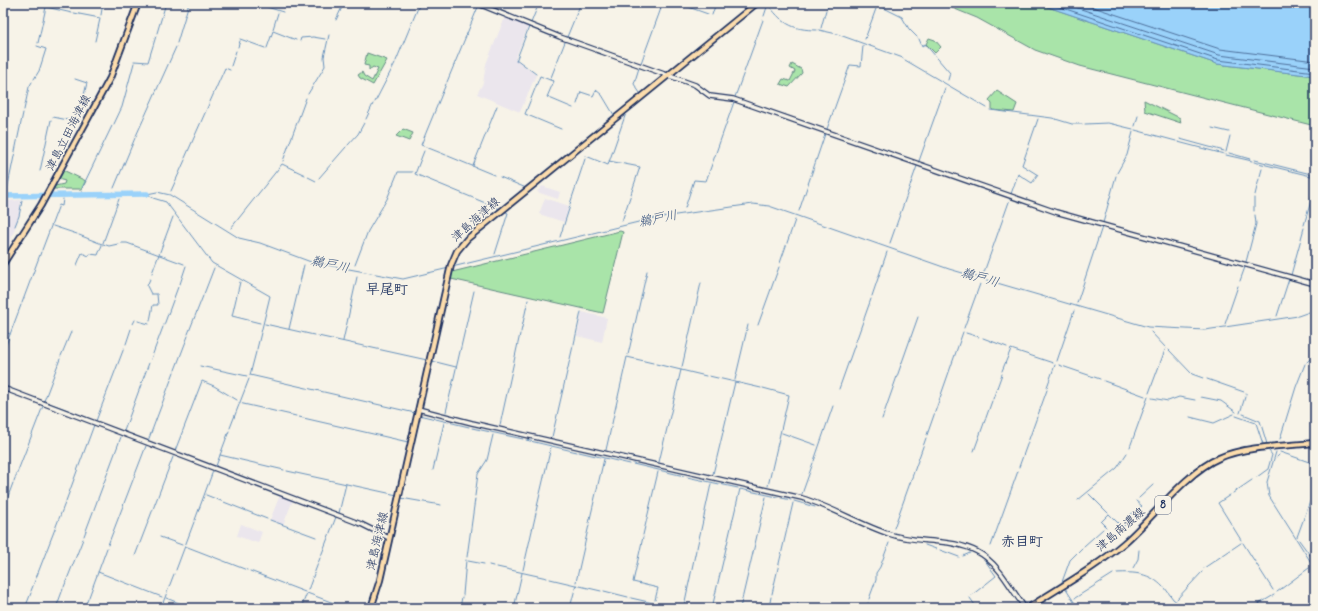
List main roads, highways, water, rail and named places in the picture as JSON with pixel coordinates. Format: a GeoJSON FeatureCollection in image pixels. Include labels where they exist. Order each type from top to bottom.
{"type":"FeatureCollection","features":[{"type":"Feature","properties":{"kind":"main road","name":"津島立田海津線"},"geometry":{"type":"LineString","coordinates":[[3,264],[45,199],[112,74],[138,3]]}},
{"type":"Feature","properties":{"kind":"main road","name":"津島海津線"},"geometry":{"type":"LineString","coordinates":[[371,608],[380,580],[450,268],[457,250],[467,239],[757,3]]}},
{"type":"Feature","properties":{"kind":"main road","name":"津島南濃線"},"geometry":{"type":"LineString","coordinates":[[1026,608],[1105,558],[1122,545],[1191,477],[1209,463],[1238,452],[1315,443]]}},
{"type":"Feature","properties":{"kind":"water"},"geometry":{"type":"Polygon","coordinates":[[[1036,3],[1315,3],[1315,76],[1217,64],[1036,3]]]}},
{"type":"Feature","properties":{"kind":"waterway"},"geometry":{"type":"LineString","coordinates":[[101,15],[103,3]]}},
{"type":"Feature","properties":{"kind":"waterway"},"geometry":{"type":"LineString","coordinates":[[157,33],[166,3]]}},
{"type":"Feature","properties":{"kind":"waterway"},"geometry":{"type":"LineString","coordinates":[[177,43],[189,3]]}},
{"type":"Feature","properties":{"kind":"waterway"},"geometry":{"type":"LineString","coordinates":[[268,3],[267,7],[283,12]]}},
{"type":"Feature","properties":{"kind":"waterway"},"geometry":{"type":"LineString","coordinates":[[336,20],[344,3]]}},
{"type":"Feature","properties":{"kind":"waterway"},"geometry":{"type":"LineString","coordinates":[[396,61],[420,3]]}},
{"type":"Feature","properties":{"kind":"waterway"},"geometry":{"type":"LineString","coordinates":[[531,23],[539,3]]}},
{"type":"Feature","properties":{"kind":"waterway"},"geometry":{"type":"LineString","coordinates":[[567,37],[581,3]]}},
{"type":"Feature","properties":{"kind":"waterway"},"geometry":{"type":"LineString","coordinates":[[641,63],[663,3]]}},
{"type":"Feature","properties":{"kind":"waterway"},"geometry":{"type":"LineString","coordinates":[[677,3],[708,14]]}},
{"type":"Feature","properties":{"kind":"waterway"},"geometry":{"type":"LineString","coordinates":[[712,15],[716,3]]}},
{"type":"Feature","properties":{"kind":"waterway"},"geometry":{"type":"LineString","coordinates":[[767,3],[777,16],[788,24],[800,29],[817,30]]}},
{"type":"Feature","properties":{"kind":"waterway"},"geometry":{"type":"LineString","coordinates":[[827,8],[829,3]]}},
{"type":"Feature","properties":{"kind":"waterway"},"geometry":{"type":"LineString","coordinates":[[874,3],[902,17],[909,29],[917,37]]}},
{"type":"Feature","properties":{"kind":"waterway"},"geometry":{"type":"LineString","coordinates":[[865,39],[877,6]]}},
{"type":"Feature","properties":{"kind":"waterway"},"geometry":{"type":"LineString","coordinates":[[38,43],[46,7],[72,13]]}},
{"type":"Feature","properties":{"kind":"waterway"},"geometry":{"type":"LineString","coordinates":[[447,82],[478,7]]}},
{"type":"Feature","properties":{"kind":"waterway"},"geometry":{"type":"LineString","coordinates":[[764,16],[767,7]]}},
{"type":"Feature","properties":{"kind":"waterway"},"geometry":{"type":"LineString","coordinates":[[821,28],[826,10]]}},
{"type":"Feature","properties":{"kind":"waterway"},"geometry":{"type":"LineString","coordinates":[[74,13],[100,18]]}},
{"type":"Feature","properties":{"kind":"waterway"},"geometry":{"type":"LineString","coordinates":[[273,29],[278,13]]}},
{"type":"Feature","properties":{"kind":"waterway"},"geometry":{"type":"LineString","coordinates":[[507,13],[512,16]]}},
{"type":"Feature","properties":{"kind":"waterway"},"geometry":{"type":"LineString","coordinates":[[95,41],[100,19]]}},
{"type":"Feature","properties":{"kind":"waterway"},"geometry":{"type":"LineString","coordinates":[[735,97],[763,20]]}},
{"type":"Feature","properties":{"kind":"waterway"},"geometry":{"type":"LineString","coordinates":[[516,61],[529,27]]}},
{"type":"Feature","properties":{"kind":"waterway"},"geometry":{"type":"LineString","coordinates":[[819,30],[837,34],[903,58]]}},
{"type":"Feature","properties":{"kind":"waterway"},"geometry":{"type":"LineString","coordinates":[[267,48],[273,31],[296,40]]}},
{"type":"Feature","properties":{"kind":"waterway"},"geometry":{"type":"LineString","coordinates":[[308,94],[325,66],[324,57],[329,35]]}},
{"type":"Feature","properties":{"kind":"waterway"},"geometry":{"type":"LineString","coordinates":[[134,61],[148,62],[156,36]]}},
{"type":"Feature","properties":{"kind":"waterway"},"geometry":{"type":"LineString","coordinates":[[300,41],[301,38],[313,37],[325,39]]}},
{"type":"Feature","properties":{"kind":"waterway"},"geometry":{"type":"LineString","coordinates":[[569,38],[592,46]]}},
{"type":"Feature","properties":{"kind":"waterway"},"geometry":{"type":"LineString","coordinates":[[240,39],[265,48]]}},
{"type":"Feature","properties":{"kind":"waterway"},"geometry":{"type":"LineString","coordinates":[[919,39],[922,46],[925,44],[950,73],[948,80]]}},
{"type":"Feature","properties":{"kind":"waterway"},"geometry":{"type":"LineString","coordinates":[[238,47],[240,41]]}},
{"type":"Feature","properties":{"kind":"waterway"},"geometry":{"type":"LineString","coordinates":[[565,42],[550,80],[554,81],[547,97],[573,108]]}},
{"type":"Feature","properties":{"kind":"waterway"},"geometry":{"type":"LineString","coordinates":[[34,79],[39,71],[46,49],[37,46]]}},
{"type":"Feature","properties":{"kind":"waterway"},"geometry":{"type":"LineString","coordinates":[[827,129],[850,65],[861,66],[863,46]]}},
{"type":"Feature","properties":{"kind":"waterway"},"geometry":{"type":"LineString","coordinates":[[136,136],[176,47]]}},
{"type":"Feature","properties":{"kind":"waterway"},"geometry":{"type":"LineString","coordinates":[[597,48],[639,63]]}},
{"type":"Feature","properties":{"kind":"waterway"},"geometry":{"type":"LineString","coordinates":[[231,66],[236,51]]}},
{"type":"Feature","properties":{"kind":"waterway"},"geometry":{"type":"LineString","coordinates":[[516,59],[536,74]]}},
{"type":"Feature","properties":{"kind":"waterway"},"geometry":{"type":"LineString","coordinates":[[905,60],[987,108]]}},
{"type":"Feature","properties":{"kind":"waterway"},"geometry":{"type":"LineString","coordinates":[[114,124],[122,107],[134,63]]}},
{"type":"Feature","properties":{"kind":"waterway"},"geometry":{"type":"LineString","coordinates":[[375,102],[395,63]]}},
{"type":"Feature","properties":{"kind":"waterway"},"geometry":{"type":"LineString","coordinates":[[185,158],[225,68],[230,70]]}},
{"type":"Feature","properties":{"kind":"waterway"},"geometry":{"type":"LineString","coordinates":[[639,68],[634,84],[640,93]]}},
{"type":"Feature","properties":{"kind":"waterway"},"geometry":{"type":"LineString","coordinates":[[550,80],[540,76],[525,114],[561,129]]}},
{"type":"Feature","properties":{"kind":"waterway"},"geometry":{"type":"LineString","coordinates":[[75,79],[87,83],[81,107]]}},
{"type":"Feature","properties":{"kind":"waterway"},"geometry":{"type":"LineString","coordinates":[[24,110],[29,87],[32,82]]}},
{"type":"Feature","properties":{"kind":"waterway"},"geometry":{"type":"LineString","coordinates":[[446,84],[421,145],[446,155]]}},
{"type":"Feature","properties":{"kind":"waterway"},"geometry":{"type":"LineString","coordinates":[[919,161],[945,88]]}},
{"type":"Feature","properties":{"kind":"waterway"},"geometry":{"type":"LineString","coordinates":[[577,104],[581,92],[593,96],[596,90],[602,95],[614,115]]}},
{"type":"Feature","properties":{"kind":"waterway"},"geometry":{"type":"LineString","coordinates":[[283,161],[306,98]]}},
{"type":"Feature","properties":{"kind":"waterway"},"geometry":{"type":"LineString","coordinates":[[685,208],[694,180],[706,181],[734,102]]}},
{"type":"Feature","properties":{"kind":"waterway"},"geometry":{"type":"LineString","coordinates":[[366,119],[373,104]]}},
{"type":"Feature","properties":{"kind":"waterway"},"geometry":{"type":"LineString","coordinates":[[473,166],[497,106]]}},
{"type":"Feature","properties":{"kind":"waterway"},"geometry":{"type":"LineString","coordinates":[[53,117],[78,122],[81,110]]}},
{"type":"Feature","properties":{"kind":"waterway"},"geometry":{"type":"LineString","coordinates":[[990,110],[1052,118],[1072,124],[1082,124]]}},
{"type":"Feature","properties":{"kind":"waterway"},"geometry":{"type":"LineString","coordinates":[[7,190],[23,113]]}},
{"type":"Feature","properties":{"kind":"waterway"},"geometry":{"type":"LineString","coordinates":[[586,156],[608,165],[626,113]]}},
{"type":"Feature","properties":{"kind":"waterway"},"geometry":{"type":"LineString","coordinates":[[1135,126],[1138,116]]}},
{"type":"Feature","properties":{"kind":"waterway"},"geometry":{"type":"LineString","coordinates":[[1029,145],[1038,119]]}},
{"type":"Feature","properties":{"kind":"waterway"},"geometry":{"type":"LineString","coordinates":[[40,171],[51,120]]}},
{"type":"Feature","properties":{"kind":"waterway"},"geometry":{"type":"LineString","coordinates":[[348,145],[358,134],[364,123]]}},
{"type":"Feature","properties":{"kind":"waterway"},"geometry":{"type":"LineString","coordinates":[[1085,124],[1108,123],[1133,129]]}},
{"type":"Feature","properties":{"kind":"waterway"},"geometry":{"type":"LineString","coordinates":[[82,188],[112,126]]}},
{"type":"Feature","properties":{"kind":"waterway"},"geometry":{"type":"LineString","coordinates":[[1212,128],[1229,132]]}},
{"type":"Feature","properties":{"kind":"waterway"},"geometry":{"type":"LineString","coordinates":[[1135,130],[1176,141]]}},
{"type":"Feature","properties":{"kind":"waterway"},"geometry":{"type":"LineString","coordinates":[[1117,173],[1127,155],[1133,132]]}},
{"type":"Feature","properties":{"kind":"waterway"},"geometry":{"type":"LineString","coordinates":[[799,211],[825,134]]}},
{"type":"Feature","properties":{"kind":"waterway"},"geometry":{"type":"LineString","coordinates":[[1226,152],[1230,136]]}},
{"type":"Feature","properties":{"kind":"waterway"},"geometry":{"type":"LineString","coordinates":[[114,188],[135,138]]}},
{"type":"Feature","properties":{"kind":"waterway"},"geometry":{"type":"LineString","coordinates":[[1180,139],[1224,151]]}},
{"type":"Feature","properties":{"kind":"waterway"},"geometry":{"type":"LineString","coordinates":[[1178,142],[1224,154]]}},
{"type":"Feature","properties":{"kind":"waterway"},"geometry":{"type":"LineString","coordinates":[[319,178],[346,147]]}},
{"type":"Feature","properties":{"kind":"waterway"},"geometry":{"type":"LineString","coordinates":[[1011,194],[1018,174],[1032,183],[1038,175],[1022,165],[1028,148]]}},
{"type":"Feature","properties":{"kind":"waterway"},"geometry":{"type":"LineString","coordinates":[[424,151],[415,174],[500,209]]}},
{"type":"Feature","properties":{"kind":"waterway"},"geometry":{"type":"LineString","coordinates":[[1229,153],[1250,159]]}},
{"type":"Feature","properties":{"kind":"waterway"},"geometry":{"type":"LineString","coordinates":[[1226,155],[1252,161]]}},
{"type":"Feature","properties":{"kind":"waterway"},"geometry":{"type":"LineString","coordinates":[[448,156],[494,175]]}},
{"type":"Feature","properties":{"kind":"waterway"},"geometry":{"type":"LineString","coordinates":[[570,204],[585,159]]}},
{"type":"Feature","properties":{"kind":"waterway"},"geometry":{"type":"LineString","coordinates":[[171,191],[185,160]]}},
{"type":"Feature","properties":{"kind":"waterway"},"geometry":{"type":"LineString","coordinates":[[1255,160],[1315,175]]}},
{"type":"Feature","properties":{"kind":"waterway"},"geometry":{"type":"LineString","coordinates":[[609,161],[640,167],[622,221]]}},
{"type":"Feature","properties":{"kind":"waterway"},"geometry":{"type":"LineString","coordinates":[[1254,162],[1315,177]]}},
{"type":"Feature","properties":{"kind":"waterway"},"geometry":{"type":"LineString","coordinates":[[231,228],[282,164],[305,175]]}},
{"type":"Feature","properties":{"kind":"waterway"},"geometry":{"type":"LineString","coordinates":[[890,243],[917,166]]}},
{"type":"Feature","properties":{"kind":"waterway"},"geometry":{"type":"LineString","coordinates":[[1260,176],[1262,169]]}},
{"type":"Feature","properties":{"kind":"waterway"},"geometry":{"type":"LineString","coordinates":[[355,265],[368,231],[387,199],[398,172],[412,172]]}},
{"type":"Feature","properties":{"kind":"waterway"},"geometry":{"type":"LineString","coordinates":[[1103,223],[1116,176]]}},
{"type":"Feature","properties":{"kind":"waterway"},"geometry":{"type":"LineString","coordinates":[[308,177],[316,181]]}},
{"type":"Feature","properties":{"kind":"waterway"},"geometry":{"type":"LineString","coordinates":[[500,177],[526,188]]}},
{"type":"Feature","properties":{"kind":"waterway"},"geometry":{"type":"LineString","coordinates":[[1255,195],[1259,179]]}},
{"type":"Feature","properties":{"kind":"waterway"},"geometry":{"type":"LineString","coordinates":[[1304,225],[1315,187]]}},
{"type":"Feature","properties":{"kind":"waterway","name":"鵜戸川"},"geometry":{"type":"LineString","coordinates":[[147,194],[157,192],[170,195],[239,238],[260,243],[311,262],[403,279],[449,268]]}},
{"type":"Feature","properties":{"kind":"waterway","name":"鵜戸川"},"geometry":{"type":"LineString","coordinates":[[3,196],[147,194]]}},
{"type":"Feature","properties":{"kind":"waterway"},"geometry":{"type":"LineString","coordinates":[[148,194],[153,198],[166,202],[212,263],[270,296],[257,349]]}},
{"type":"Feature","properties":{"kind":"waterway"},"geometry":{"type":"LineString","coordinates":[[1254,198],[1254,211]]}},
{"type":"Feature","properties":{"kind":"waterway"},"geometry":{"type":"LineString","coordinates":[[42,250],[59,205],[62,206],[63,199]]}},
{"type":"Feature","properties":{"kind":"waterway"},"geometry":{"type":"LineString","coordinates":[[103,243],[119,199]]}},
{"type":"Feature","properties":{"kind":"waterway"},"geometry":{"type":"LineString","coordinates":[[983,275],[1010,199]]}},
{"type":"Feature","properties":{"kind":"waterway"},"geometry":{"type":"LineString","coordinates":[[15,226],[22,201]]}},
{"type":"Feature","properties":{"kind":"waterway","name":"鵜戸川"},"geometry":{"type":"LineString","coordinates":[[452,267],[655,218],[753,204],[769,206],[949,269],[1148,327],[1205,330],[1298,316],[1315,310]]}},
{"type":"Feature","properties":{"kind":"waterway"},"geometry":{"type":"LineString","coordinates":[[560,237],[570,206]]}},
{"type":"Feature","properties":{"kind":"waterway"},"geometry":{"type":"LineString","coordinates":[[495,254],[508,213],[504,211]]}},
{"type":"Feature","properties":{"kind":"waterway"},"geometry":{"type":"LineString","coordinates":[[1246,262],[1256,224],[1255,215]]}},
{"type":"Feature","properties":{"kind":"waterway"},"geometry":{"type":"LineString","coordinates":[[152,273],[173,217]]}},
{"type":"Feature","properties":{"kind":"waterway"},"geometry":{"type":"LineString","coordinates":[[780,263],[795,220]]}},
{"type":"Feature","properties":{"kind":"waterway"},"geometry":{"type":"LineString","coordinates":[[53,226],[77,234]]}},
{"type":"Feature","properties":{"kind":"waterway"},"geometry":{"type":"LineString","coordinates":[[1077,303],[1102,227]]}},
{"type":"Feature","properties":{"kind":"waterway"},"geometry":{"type":"LineString","coordinates":[[1291,275],[1304,228]]}},
{"type":"Feature","properties":{"kind":"waterway"},"geometry":{"type":"LineString","coordinates":[[79,235],[102,244]]}},
{"type":"Feature","properties":{"kind":"waterway"},"geometry":{"type":"LineString","coordinates":[[121,243],[127,243],[184,264]]}},
{"type":"Feature","properties":{"kind":"waterway"},"geometry":{"type":"LineString","coordinates":[[103,244],[109,246],[118,244]]}},
{"type":"Feature","properties":{"kind":"waterway"},"geometry":{"type":"LineString","coordinates":[[77,265],[82,253],[89,256],[90,254],[98,255],[102,245]]}},
{"type":"Feature","properties":{"kind":"waterway"},"geometry":{"type":"LineString","coordinates":[[22,303],[41,252]]}},
{"type":"Feature","properties":{"kind":"waterway"},"geometry":{"type":"LineString","coordinates":[[872,296],[887,252]]}},
{"type":"Feature","properties":{"kind":"waterway"},"geometry":{"type":"LineString","coordinates":[[289,329],[304,265]]}},
{"type":"Feature","properties":{"kind":"waterway"},"geometry":{"type":"LineString","coordinates":[[180,284],[186,266]]}},
{"type":"Feature","properties":{"kind":"waterway"},"geometry":{"type":"LineString","coordinates":[[758,325],[779,267]]}},
{"type":"Feature","properties":{"kind":"waterway"},"geometry":{"type":"LineString","coordinates":[[1240,281],[1245,267]]}},
{"type":"Feature","properties":{"kind":"waterway"},"geometry":{"type":"LineString","coordinates":[[204,294],[214,268]]}},
{"type":"Feature","properties":{"kind":"waterway"},"geometry":{"type":"LineString","coordinates":[[628,355],[647,271]]}},
{"type":"Feature","properties":{"kind":"waterway"},"geometry":{"type":"LineString","coordinates":[[343,341],[357,277]]}},
{"type":"Feature","properties":{"kind":"waterway"},"geometry":{"type":"LineString","coordinates":[[150,279],[147,286],[151,294],[157,294],[158,305],[153,305],[150,321]]}},
{"type":"Feature","properties":{"kind":"waterway"},"geometry":{"type":"LineString","coordinates":[[1277,316],[1289,279]]}},
{"type":"Feature","properties":{"kind":"waterway"},"geometry":{"type":"LineString","coordinates":[[240,282],[232,316],[260,323]]}},
{"type":"Feature","properties":{"kind":"waterway"},"geometry":{"type":"LineString","coordinates":[[682,367],[701,283]]}},
{"type":"Feature","properties":{"kind":"waterway"},"geometry":{"type":"LineString","coordinates":[[964,328],[980,284]]}},
{"type":"Feature","properties":{"kind":"waterway"},"geometry":{"type":"LineString","coordinates":[[1225,324],[1238,286]]}},
{"type":"Feature","properties":{"kind":"waterway"},"geometry":{"type":"LineString","coordinates":[[164,325],[178,287]]}},
{"type":"Feature","properties":{"kind":"waterway"},"geometry":{"type":"LineString","coordinates":[[446,412],[474,291]]}},
{"type":"Feature","properties":{"kind":"waterway"},"geometry":{"type":"LineString","coordinates":[[188,334],[203,296]]}},
{"type":"Feature","properties":{"kind":"waterway"},"geometry":{"type":"LineString","coordinates":[[839,389],[871,299]]}},
{"type":"Feature","properties":{"kind":"waterway"},"geometry":{"type":"LineString","coordinates":[[521,332],[528,300]]}},
{"type":"Feature","properties":{"kind":"waterway"},"geometry":{"type":"LineString","coordinates":[[3,353],[21,305]]}},
{"type":"Feature","properties":{"kind":"waterway"},"geometry":{"type":"LineString","coordinates":[[1057,361],[1074,311]]}},
{"type":"Feature","properties":{"kind":"waterway"},"geometry":{"type":"LineString","coordinates":[[574,344],[581,312]]}},
{"type":"Feature","properties":{"kind":"waterway"},"geometry":{"type":"LineString","coordinates":[[882,419],[918,317]]}},
{"type":"Feature","properties":{"kind":"waterway"},"geometry":{"type":"LineString","coordinates":[[133,324],[135,320]]}},
{"type":"Feature","properties":{"kind":"waterway"},"geometry":{"type":"LineString","coordinates":[[138,321],[149,324]]}},
{"type":"Feature","properties":{"kind":"waterway"},"geometry":{"type":"LineString","coordinates":[[265,324],[314,335]]}},
{"type":"Feature","properties":{"kind":"waterway"},"geometry":{"type":"LineString","coordinates":[[735,380],[748,325]]}},
{"type":"Feature","properties":{"kind":"waterway"},"geometry":{"type":"LineString","coordinates":[[151,359],[163,327]]}},
{"type":"Feature","properties":{"kind":"waterway"},"geometry":{"type":"LineString","coordinates":[[126,344],[131,329]]}},
{"type":"Feature","properties":{"kind":"waterway"},"geometry":{"type":"LineString","coordinates":[[3,331],[10,334]]}},
{"type":"Feature","properties":{"kind":"waterway"},"geometry":{"type":"LineString","coordinates":[[61,356],[71,332]]}},
{"type":"Feature","properties":{"kind":"waterway"},"geometry":{"type":"LineString","coordinates":[[927,435],[963,332]]}},
{"type":"Feature","properties":{"kind":"waterway"},"geometry":{"type":"LineString","coordinates":[[1151,332],[1166,348]]}},
{"type":"Feature","properties":{"kind":"waterway"},"geometry":{"type":"LineString","coordinates":[[966,333],[979,337]]}},
{"type":"Feature","properties":{"kind":"waterway"},"geometry":{"type":"LineString","coordinates":[[500,425],[520,334]]}},
{"type":"Feature","properties":{"kind":"waterway"},"geometry":{"type":"LineString","coordinates":[[175,370],[188,336]]}},
{"type":"Feature","properties":{"kind":"waterway"},"geometry":{"type":"LineString","coordinates":[[318,336],[427,360]]}},
{"type":"Feature","properties":{"kind":"waterway"},"geometry":{"type":"LineString","coordinates":[[983,338],[1007,347]]}},
{"type":"Feature","properties":{"kind":"waterway"},"geometry":{"type":"LineString","coordinates":[[552,437],[573,346]]}},
{"type":"Feature","properties":{"kind":"waterway"},"geometry":{"type":"LineString","coordinates":[[96,421],[124,348]]}},
{"type":"Feature","properties":{"kind":"waterway"},"geometry":{"type":"LineString","coordinates":[[1002,371],[1011,349],[1053,363]]}},
{"type":"Feature","properties":{"kind":"waterway"},"geometry":{"type":"LineString","coordinates":[[1149,393],[1165,350]]}},
{"type":"Feature","properties":{"kind":"waterway"},"geometry":{"type":"LineString","coordinates":[[1169,350],[1192,374],[1203,378]]}},
{"type":"Feature","properties":{"kind":"waterway"},"geometry":{"type":"LineString","coordinates":[[250,375],[256,352]]}},
{"type":"Feature","properties":{"kind":"waterway"},"geometry":{"type":"LineString","coordinates":[[1307,362],[1315,354]]}},
{"type":"Feature","properties":{"kind":"waterway"},"geometry":{"type":"LineString","coordinates":[[606,450],[627,357],[653,363]]}},
{"type":"Feature","properties":{"kind":"waterway"},"geometry":{"type":"LineString","coordinates":[[44,401],[60,359]]}},
{"type":"Feature","properties":{"kind":"waterway"},"geometry":{"type":"LineString","coordinates":[[432,361],[456,367]]}},
{"type":"Feature","properties":{"kind":"waterway"},"geometry":{"type":"LineString","coordinates":[[124,431],[149,363]]}},
{"type":"Feature","properties":{"kind":"waterway"},"geometry":{"type":"LineString","coordinates":[[656,364],[706,376]]}},
{"type":"Feature","properties":{"kind":"waterway"},"geometry":{"type":"LineString","coordinates":[[1280,439],[1296,387],[1305,364]]}},
{"type":"Feature","properties":{"kind":"waterway"},"geometry":{"type":"LineString","coordinates":[[1047,387],[1055,365]]}},
{"type":"Feature","properties":{"kind":"waterway"},"geometry":{"type":"LineString","coordinates":[[1059,365],[1100,379]]}},
{"type":"Feature","properties":{"kind":"waterway"},"geometry":{"type":"LineString","coordinates":[[200,366],[247,376]]}},
{"type":"Feature","properties":{"kind":"waterway"},"geometry":{"type":"LineString","coordinates":[[659,462],[681,370]]}},
{"type":"Feature","properties":{"kind":"waterway"},"geometry":{"type":"LineString","coordinates":[[148,441],[174,372]]}},
{"type":"Feature","properties":{"kind":"waterway"},"geometry":{"type":"LineString","coordinates":[[993,399],[1002,374]]}},
{"type":"Feature","properties":{"kind":"waterway"},"geometry":{"type":"LineString","coordinates":[[250,375],[415,413]]}},
{"type":"Feature","properties":{"kind":"waterway"},"geometry":{"type":"LineString","coordinates":[[709,376],[761,388]]}},
{"type":"Feature","properties":{"kind":"waterway"},"geometry":{"type":"LineString","coordinates":[[230,428],[249,379]]}},
{"type":"Feature","properties":{"kind":"waterway"},"geometry":{"type":"LineString","coordinates":[[1207,379],[1244,392]]}},
{"type":"Feature","properties":{"kind":"waterway"},"geometry":{"type":"LineString","coordinates":[[175,451],[202,381],[214,386],[237,400]]}},
{"type":"Feature","properties":{"kind":"waterway"},"geometry":{"type":"LineString","coordinates":[[1104,381],[1145,396]]}},
{"type":"Feature","properties":{"kind":"waterway"},"geometry":{"type":"LineString","coordinates":[[713,474],[735,382]]}},
{"type":"Feature","properties":{"kind":"waterway"},"geometry":{"type":"LineString","coordinates":[[3,386],[16,391]]}},
{"type":"Feature","properties":{"kind":"waterway"},"geometry":{"type":"LineString","coordinates":[[763,388],[789,395],[768,486]]}},
{"type":"Feature","properties":{"kind":"waterway"},"geometry":{"type":"LineString","coordinates":[[1038,415],[1047,390]]}},
{"type":"Feature","properties":{"kind":"waterway"},"geometry":{"type":"LineString","coordinates":[[21,393],[68,410]]}},
{"type":"Feature","properties":{"kind":"waterway"},"geometry":{"type":"LineString","coordinates":[[1130,447],[1148,397]]}},
{"type":"Feature","properties":{"kind":"waterway"},"geometry":{"type":"LineString","coordinates":[[1152,398],[1168,401],[1179,397],[1195,400]]}},
{"type":"Feature","properties":{"kind":"waterway"},"geometry":{"type":"LineString","coordinates":[[1201,397],[1221,401],[1236,412]]}},
{"type":"Feature","properties":{"kind":"waterway"},"geometry":{"type":"LineString","coordinates":[[1240,413],[1245,397]]}},
{"type":"Feature","properties":{"kind":"waterway"},"geometry":{"type":"LineString","coordinates":[[974,451],[992,401]]}},
{"type":"Feature","properties":{"kind":"waterway"},"geometry":{"type":"LineString","coordinates":[[239,403],[296,416]]}},
{"type":"Feature","properties":{"kind":"waterway"},"geometry":{"type":"LineString","coordinates":[[14,481],[43,406]]}},
{"type":"Feature","properties":{"kind":"waterway"},"geometry":{"type":"LineString","coordinates":[[814,461],[833,406]]}},
{"type":"Feature","properties":{"kind":"waterway"},"geometry":{"type":"LineString","coordinates":[[72,412],[119,430]]}},
{"type":"Feature","properties":{"kind":"waterway"},"geometry":{"type":"LineString","coordinates":[[1190,417],[1214,423],[1234,414]]}},
{"type":"Feature","properties":{"kind":"waterway"},"geometry":{"type":"LineString","coordinates":[[1243,414],[1260,421],[1267,444]]}},
{"type":"Feature","properties":{"kind":"waterway"},"geometry":{"type":"LineString","coordinates":[[419,415],[469,427]]}},
{"type":"Feature","properties":{"kind":"waterway"},"geometry":{"type":"LineString","coordinates":[[1236,416],[1256,423],[1263,444]]}},
{"type":"Feature","properties":{"kind":"waterway"},"geometry":{"type":"LineString","coordinates":[[299,417],[408,442]]}},
{"type":"Feature","properties":{"kind":"waterway"},"geometry":{"type":"LineString","coordinates":[[1019,467],[1037,417]]}},
{"type":"Feature","properties":{"kind":"waterway"},"geometry":{"type":"LineString","coordinates":[[433,470],[444,423]]}},
{"type":"Feature","properties":{"kind":"waterway"},"geometry":{"type":"LineString","coordinates":[[66,501],[94,425]]}},
{"type":"Feature","properties":{"kind":"waterway"},"geometry":{"type":"LineString","coordinates":[[472,428],[523,439]]}},
{"type":"Feature","properties":{"kind":"waterway"},"geometry":{"type":"LineString","coordinates":[[216,466],[229,431]]}},
{"type":"Feature","properties":{"kind":"waterway"},"geometry":{"type":"LineString","coordinates":[[124,432],[171,450]]}},
{"type":"Feature","properties":{"kind":"waterway"},"geometry":{"type":"LineString","coordinates":[[782,433],[816,445]]}},
{"type":"Feature","properties":{"kind":"waterway"},"geometry":{"type":"LineString","coordinates":[[475,496],[478,474],[487,460],[493,435]]}},
{"type":"Feature","properties":{"kind":"waterway"},"geometry":{"type":"LineString","coordinates":[[84,536],[121,437]]}},
{"type":"Feature","properties":{"kind":"waterway"},"geometry":{"type":"LineString","coordinates":[[894,528],[926,438]]}},
{"type":"Feature","properties":{"kind":"waterway"},"geometry":{"type":"LineString","coordinates":[[526,440],[577,452]]}},
{"type":"Feature","properties":{"kind":"waterway"},"geometry":{"type":"LineString","coordinates":[[108,545],[146,446]]}},
{"type":"Feature","properties":{"kind":"waterway"},"geometry":{"type":"LineString","coordinates":[[536,511],[551,447]]}},
{"type":"Feature","properties":{"kind":"waterway"},"geometry":{"type":"LineString","coordinates":[[1257,477],[1268,469],[1272,455],[1269,451]]}},
{"type":"Feature","properties":{"kind":"waterway"},"geometry":{"type":"LineString","coordinates":[[579,452],[630,464]]}},
{"type":"Feature","properties":{"kind":"waterway"},"geometry":{"type":"LineString","coordinates":[[1276,452],[1267,482],[1269,496],[1314,567]]}},
{"type":"Feature","properties":{"kind":"waterway"},"geometry":{"type":"LineString","coordinates":[[1280,452],[1315,464]]}},
{"type":"Feature","properties":{"kind":"waterway"},"geometry":{"type":"LineString","coordinates":[[1078,500],[1117,468],[1127,453]]}},
{"type":"Feature","properties":{"kind":"waterway"},"geometry":{"type":"LineString","coordinates":[[220,455],[284,470]]}},
{"type":"Feature","properties":{"kind":"waterway"},"geometry":{"type":"LineString","coordinates":[[135,556],[173,457]]}},
{"type":"Feature","properties":{"kind":"waterway"},"geometry":{"type":"LineString","coordinates":[[589,523],[604,459]]}},
{"type":"Feature","properties":{"kind":"waterway"},"geometry":{"type":"LineString","coordinates":[[802,494],[813,463]]}},
{"type":"Feature","properties":{"kind":"waterway"},"geometry":{"type":"LineString","coordinates":[[633,464],[684,476]]}},
{"type":"Feature","properties":{"kind":"waterway"},"geometry":{"type":"LineString","coordinates":[[195,520],[213,471]]}},
{"type":"Feature","properties":{"kind":"waterway"},"geometry":{"type":"LineString","coordinates":[[287,471],[397,495]]}},
{"type":"Feature","properties":{"kind":"waterway"},"geometry":{"type":"LineString","coordinates":[[991,546],[1018,471]]}},
{"type":"Feature","properties":{"kind":"waterway"},"geometry":{"type":"LineString","coordinates":[[643,535],[658,472]]}},
{"type":"Feature","properties":{"kind":"waterway"},"geometry":{"type":"LineString","coordinates":[[687,477],[738,488]]}},
{"type":"Feature","properties":{"kind":"waterway"},"geometry":{"type":"LineString","coordinates":[[1233,493],[1252,480]]}},
{"type":"Feature","properties":{"kind":"waterway"},"geometry":{"type":"LineString","coordinates":[[3,510],[13,483]]}},
{"type":"Feature","properties":{"kind":"waterway"},"geometry":{"type":"LineString","coordinates":[[339,513],[346,484]]}},
{"type":"Feature","properties":{"kind":"waterway"},"geometry":{"type":"LineString","coordinates":[[697,548],[711,484]]}},
{"type":"Feature","properties":{"kind":"waterway"},"geometry":{"type":"LineString","coordinates":[[1139,498],[1153,485]]}},
{"type":"Feature","properties":{"kind":"waterway"},"geometry":{"type":"LineString","coordinates":[[1297,537],[1315,488]]}},
{"type":"Feature","properties":{"kind":"waterway"},"geometry":{"type":"LineString","coordinates":[[712,608],[740,489],[791,500]]}},
{"type":"Feature","properties":{"kind":"waterway"},"geometry":{"type":"LineString","coordinates":[[1089,494],[1108,513]]}},
{"type":"Feature","properties":{"kind":"waterway"},"geometry":{"type":"LineString","coordinates":[[206,495],[267,519]]}},
{"type":"Feature","properties":{"kind":"waterway"},"geometry":{"type":"LineString","coordinates":[[1230,495],[1218,503],[1241,540]]}},
{"type":"Feature","properties":{"kind":"waterway"},"geometry":{"type":"LineString","coordinates":[[740,608],[766,497]]}},
{"type":"Feature","properties":{"kind":"waterway"},"geometry":{"type":"LineString","coordinates":[[401,498],[441,505]]}},
{"type":"Feature","properties":{"kind":"waterway"},"geometry":{"type":"LineString","coordinates":[[467,557],[475,499]]}},
{"type":"Feature","properties":{"kind":"waterway"},"geometry":{"type":"LineString","coordinates":[[794,501],[815,507]]}},
{"type":"Feature","properties":{"kind":"waterway"},"geometry":{"type":"LineString","coordinates":[[1129,516],[1142,506],[1136,501]]}},
{"type":"Feature","properties":{"kind":"waterway"},"geometry":{"type":"LineString","coordinates":[[31,591],[65,503]]}},
{"type":"Feature","properties":{"kind":"waterway"},"geometry":{"type":"LineString","coordinates":[[772,594],[793,503]]}},
{"type":"Feature","properties":{"kind":"waterway"},"geometry":{"type":"LineString","coordinates":[[523,570],[536,513]]}},
{"type":"Feature","properties":{"kind":"waterway"},"geometry":{"type":"LineString","coordinates":[[1106,527],[1101,522],[1109,514],[1122,527],[1130,521],[1128,518]]}},
{"type":"Feature","properties":{"kind":"waterway"},"geometry":{"type":"LineString","coordinates":[[321,556],[336,517]]}},
{"type":"Feature","properties":{"kind":"waterway"},"geometry":{"type":"LineString","coordinates":[[270,520],[316,537]]}},
{"type":"Feature","properties":{"kind":"waterway"},"geometry":{"type":"LineString","coordinates":[[176,570],[194,522]]}},
{"type":"Feature","properties":{"kind":"waterway"},"geometry":{"type":"LineString","coordinates":[[576,582],[589,525]]}},
{"type":"Feature","properties":{"kind":"waterway"},"geometry":{"type":"LineString","coordinates":[[1084,546],[1103,529]]}},
{"type":"Feature","properties":{"kind":"waterway"},"geometry":{"type":"LineString","coordinates":[[160,537],[182,545]]}},
{"type":"Feature","properties":{"kind":"waterway"},"geometry":{"type":"LineString","coordinates":[[643,537],[633,582],[658,588],[655,600]]}},
{"type":"Feature","properties":{"kind":"waterway"},"geometry":{"type":"LineString","coordinates":[[64,587],[83,539]]}},
{"type":"Feature","properties":{"kind":"waterway"},"geometry":{"type":"LineString","coordinates":[[1299,540],[1315,562]]}},
{"type":"Feature","properties":{"kind":"waterway"},"geometry":{"type":"LineString","coordinates":[[869,599],[876,580],[876,573],[880,567],[889,543]]}},
{"type":"Feature","properties":{"kind":"waterway"},"geometry":{"type":"LineString","coordinates":[[1204,568],[1241,543]]}},
{"type":"Feature","properties":{"kind":"waterway"},"geometry":{"type":"LineString","coordinates":[[1243,543],[1273,590]]}},
{"type":"Feature","properties":{"kind":"waterway"},"geometry":{"type":"LineString","coordinates":[[925,545],[936,549]]}},
{"type":"Feature","properties":{"kind":"waterway"},"geometry":{"type":"LineString","coordinates":[[185,546],[247,570]]}},
{"type":"Feature","properties":{"kind":"waterway"},"geometry":{"type":"LineString","coordinates":[[89,597],[107,548]]}},
{"type":"Feature","properties":{"kind":"waterway"},"geometry":{"type":"LineString","coordinates":[[1062,582],[1070,560],[1082,548]]}},
{"type":"Feature","properties":{"kind":"waterway"},"geometry":{"type":"LineString","coordinates":[[684,606],[696,550]]}},
{"type":"Feature","properties":{"kind":"waterway"},"geometry":{"type":"LineString","coordinates":[[940,550],[959,557]]}},
{"type":"Feature","properties":{"kind":"waterway"},"geometry":{"type":"LineString","coordinates":[[1133,568],[1138,559],[1139,550]]}},
{"type":"Feature","properties":{"kind":"waterway"},"geometry":{"type":"LineString","coordinates":[[963,556],[970,553]]}},
{"type":"Feature","properties":{"kind":"waterway"},"geometry":{"type":"LineString","coordinates":[[308,590],[320,558]]}},
{"type":"Feature","properties":{"kind":"waterway"},"geometry":{"type":"LineString","coordinates":[[972,595],[996,576],[984,559]]}},
{"type":"Feature","properties":{"kind":"waterway"},"geometry":{"type":"LineString","coordinates":[[463,595],[466,560]]}},
{"type":"Feature","properties":{"kind":"waterway"},"geometry":{"type":"LineString","coordinates":[[468,561],[484,564]]}},
{"type":"Feature","properties":{"kind":"waterway"},"geometry":{"type":"LineString","coordinates":[[489,565],[493,566]]}},
{"type":"Feature","properties":{"kind":"waterway"},"geometry":{"type":"LineString","coordinates":[[497,567],[547,578]]}},
{"type":"Feature","properties":{"kind":"waterway"},"geometry":{"type":"LineString","coordinates":[[1277,592],[1309,568]]}},
{"type":"Feature","properties":{"kind":"waterway"},"geometry":{"type":"LineString","coordinates":[[250,571],[305,592]]}},
{"type":"Feature","properties":{"kind":"waterway"},"geometry":{"type":"LineString","coordinates":[[98,572],[162,597]]}},
{"type":"Feature","properties":{"kind":"waterway"},"geometry":{"type":"LineString","coordinates":[[1177,599],[1202,572]]}},
{"type":"Feature","properties":{"kind":"waterway"},"geometry":{"type":"LineString","coordinates":[[514,608],[522,573]]}},
{"type":"Feature","properties":{"kind":"waterway"},"geometry":{"type":"LineString","coordinates":[[1117,573],[1142,574],[1158,582],[1163,587]]}},
{"type":"Feature","properties":{"kind":"waterway"},"geometry":{"type":"LineString","coordinates":[[161,608],[174,574]]}},
{"type":"Feature","properties":{"kind":"waterway"},"geometry":{"type":"LineString","coordinates":[[1075,598],[1113,574]]}},
{"type":"Feature","properties":{"kind":"waterway"},"geometry":{"type":"LineString","coordinates":[[550,579],[601,591]]}},
{"type":"Feature","properties":{"kind":"waterway"},"geometry":{"type":"LineString","coordinates":[[570,608],[576,585]]}},
{"type":"Feature","properties":{"kind":"waterway"},"geometry":{"type":"LineString","coordinates":[[1065,588],[1078,608]]}},
{"type":"Feature","properties":{"kind":"waterway"},"geometry":{"type":"LineString","coordinates":[[1165,588],[1173,599],[1184,608]]}},
{"type":"Feature","properties":{"kind":"waterway"},"geometry":{"type":"LineString","coordinates":[[56,608],[63,589]]}},
{"type":"Feature","properties":{"kind":"waterway"},"geometry":{"type":"LineString","coordinates":[[604,591],[628,597]]}},
{"type":"Feature","properties":{"kind":"waterway"},"geometry":{"type":"LineString","coordinates":[[25,608],[31,593]]}},
{"type":"Feature","properties":{"kind":"waterway"},"geometry":{"type":"LineString","coordinates":[[301,608],[307,593],[347,608]]}},
{"type":"Feature","properties":{"kind":"waterway"},"geometry":{"type":"LineString","coordinates":[[1252,608],[1274,595]]}},
{"type":"Feature","properties":{"kind":"waterway"},"geometry":{"type":"LineString","coordinates":[[460,608],[462,597]]}},
{"type":"Feature","properties":{"kind":"waterway"},"geometry":{"type":"LineString","coordinates":[[769,608],[771,597]]}},
{"type":"Feature","properties":{"kind":"waterway"},"geometry":{"type":"LineString","coordinates":[[84,608],[88,598]]}},
{"type":"Feature","properties":{"kind":"waterway"},"geometry":{"type":"LineString","coordinates":[[166,598],[192,608]]}},
{"type":"Feature","properties":{"kind":"waterway"},"geometry":{"type":"LineString","coordinates":[[631,598],[653,603]]}},
{"type":"Feature","properties":{"kind":"waterway"},"geometry":{"type":"LineString","coordinates":[[970,598],[977,608]]}},
{"type":"Feature","properties":{"kind":"waterway"},"geometry":{"type":"LineString","coordinates":[[796,608],[798,603]]}},
{"type":"Feature","properties":{"kind":"waterway"},"geometry":{"type":"LineString","coordinates":[[866,608],[868,603]]}},
{"type":"Feature","properties":{"kind":"waterway"},"geometry":{"type":"LineString","coordinates":[[658,604],[676,608]]}},
{"type":"Feature","properties":{"kind":"district","name":"早尾町"},"geometry":{"type":"Point","coordinates":[387,290]}},
{"type":"Feature","properties":{"kind":"district","name":"赤目町"},"geometry":{"type":"Point","coordinates":[1022,542]}}]}
